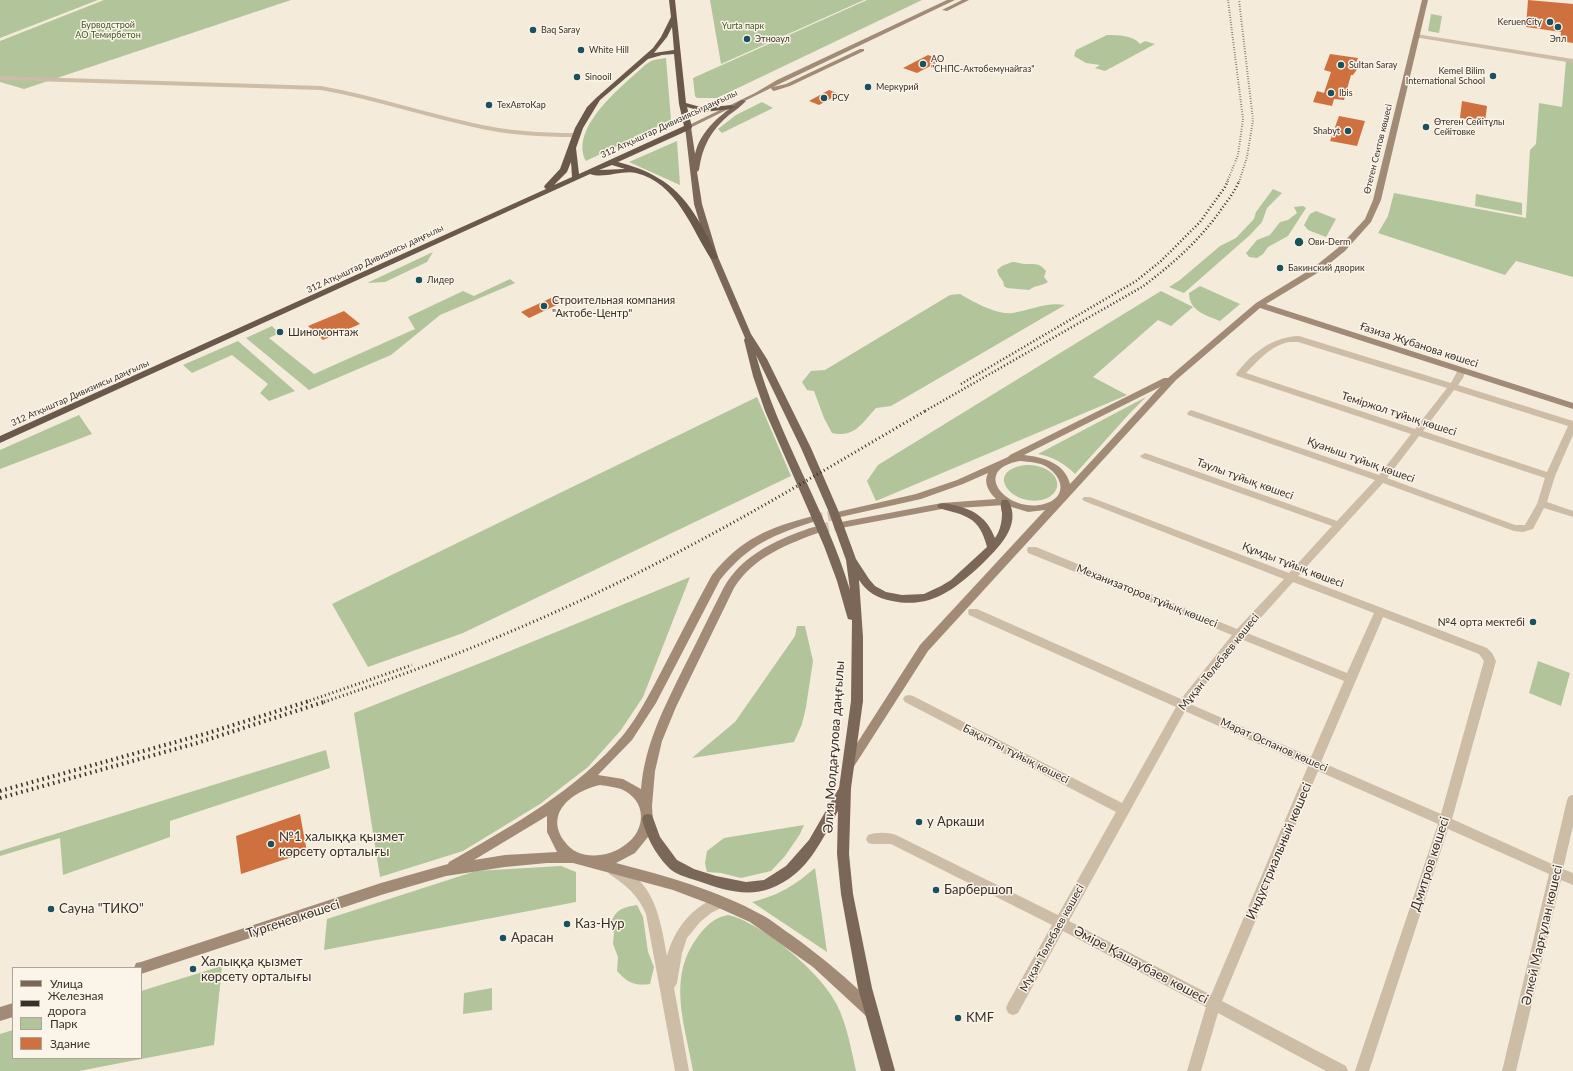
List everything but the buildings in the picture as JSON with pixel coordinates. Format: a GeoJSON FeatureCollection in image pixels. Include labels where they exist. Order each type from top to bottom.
{"type":"FeatureCollection","features":[{"type":"Feature","properties":{"kind":"highway"},"geometry":{"type":"LineString","coordinates":[[672,0],[683,104],[688,127]]}},
{"type":"Feature","properties":{"kind":"highway"},"geometry":{"type":"LineString","coordinates":[[544,192],[564,170],[573,148],[576,135],[588,112],[598,99],[648,57],[660,43],[673,17]]}},
{"type":"Feature","properties":{"kind":"highway"},"geometry":{"type":"LineString","coordinates":[[648,57],[662,53],[677,52]]}},
{"type":"Feature","properties":{"kind":"highway"},"geometry":{"type":"LineString","coordinates":[[683,104],[704,110],[730,107]]}},
{"type":"Feature","properties":{"kind":"highway","name":"312 Атқыштар Дивизиясы даңғылы"},"geometry":{"type":"LineString","coordinates":[[0,440],[688,127]]}},
{"type":"Feature","properties":{"kind":"highway"},"geometry":{"type":"LineString","coordinates":[[573,148],[576,178]]}},
{"type":"Feature","properties":{"kind":"highway"},"geometry":{"type":"LineString","coordinates":[[612,162],[654,178],[670,189],[683,204],[704,236],[714,257]]}},
{"type":"Feature","properties":{"kind":"highway"},"geometry":{"type":"LineString","coordinates":[[586,174],[637,171]]}},
{"type":"Feature","properties":{"kind":"main road","name":"312 Атқыштар Дивизиясы даңғылы"},"geometry":{"type":"LineString","coordinates":[[688,127],[757,94],[779,81],[952,0]]}},
{"type":"Feature","properties":{"kind":"main road","name":"312 Атқыштар Дивизиясы даңғылы"},"geometry":{"type":"LineString","coordinates":[[757,94],[788,85],[966,0]]}},
{"type":"Feature","properties":{"kind":"main road","name":"Өтеген Сеитов көшесі"},"geometry":{"type":"LineString","coordinates":[[1173,378],[1259,305],[1316,270],[1342,249],[1368,220],[1377,200],[1425,0]]}},
{"type":"Feature","properties":{"kind":"main road"},"geometry":{"type":"LineString","coordinates":[[869,39],[878,42]]}},
{"type":"Feature","properties":{"kind":"main road"},"geometry":{"type":"LineString","coordinates":[[820,62],[830,65]]}},
{"type":"Feature","properties":{"kind":"main road"},"geometry":{"type":"LineString","coordinates":[[694,182],[701,146],[708,133],[743,101]]}},
{"type":"Feature","properties":{"kind":"main road"},"geometry":{"type":"LineString","coordinates":[[688,127],[698,204],[714,257],[747,334],[763,359],[835,512],[851,560],[856,598],[858,637]]}},
{"type":"Feature","properties":{"kind":"main road","name":"Ғазиза Жұбанова көшесі"},"geometry":{"type":"LineString","coordinates":[[1259,305],[1573,406]]}},
{"type":"Feature","properties":{"kind":"main road"},"geometry":{"type":"LineString","coordinates":[[747,334],[753,361],[776,428],[788,452],[846,588],[858,637]]}},
{"type":"Feature","properties":{"kind":"main road"},"geometry":{"type":"LineString","coordinates":[[835,512],[918,497],[960,482],[996,466],[1173,378]]}},
{"type":"Feature","properties":{"kind":"main road"},"geometry":{"type":"LineString","coordinates":[[848,767],[924,648],[1173,378]]}},
{"type":"Feature","properties":{"kind":"main road"},"geometry":{"type":"LineString","coordinates":[[841,525],[942,506],[1005,502],[1024,508],[1036,509],[1048,507],[1061,499],[1067,489],[1066,481],[1061,473],[1053,466],[1043,461],[1031,458],[1018,458],[1006,461]]}},
{"type":"Feature","properties":{"kind":"main road"},"geometry":{"type":"LineString","coordinates":[[851,560],[874,591],[894,598],[916,600],[935,595],[951,586],[992,548],[1005,530],[1008,516],[1005,502],[993,491],[990,482],[991,473],[996,466]]}},
{"type":"Feature","properties":{"kind":"main road"},"geometry":{"type":"LineString","coordinates":[[942,506],[963,510],[977,517],[986,526],[990,536],[992,548]]}},
{"type":"Feature","properties":{"kind":"main road"},"geometry":{"type":"LineString","coordinates":[[446,870],[520,827],[561,800],[601,766],[628,737],[652,700],[716,578],[726,563],[742,549],[763,535],[814,516]]}},
{"type":"Feature","properties":{"kind":"main road"},"geometry":{"type":"LineString","coordinates":[[819,529],[786,540],[757,556],[741,570],[729,587],[670,707],[656,741],[649,772],[646,806],[654,839],[673,864],[690,874],[716,882],[746,888],[766,885],[791,870],[813,844],[845,788]]}},
{"type":"Feature","properties":{"kind":"main road","name":"Әлия Молдағұлова даңғылы"},"geometry":{"type":"LineString","coordinates":[[858,637],[857,701],[845,788],[843,854],[847,894],[865,988],[888,1071]]}},
{"type":"Feature","properties":{"kind":"main road"},"geometry":{"type":"LineString","coordinates":[[572,790],[592,781],[614,780],[628,785],[639,794],[646,806]]}},
{"type":"Feature","properties":{"kind":"main road"},"geometry":{"type":"LineString","coordinates":[[561,800],[554,812],[551,825],[554,838],[560,849],[573,858]]}},
{"type":"Feature","properties":{"kind":"main road"},"geometry":{"type":"LineString","coordinates":[[588,861],[605,861],[621,856],[635,846],[644,833],[648,819]]}},
{"type":"Feature","properties":{"kind":"main road"},"geometry":{"type":"LineString","coordinates":[[446,870],[505,860],[547,857],[573,858],[680,886],[720,902],[756,919],[806,953],[854,993],[871,1011]]}},
{"type":"Feature","properties":{"kind":"main road","name":"Тургенев көшесі"},"geometry":{"type":"LineString","coordinates":[[142,968],[381,889],[446,870]]}},
{"type":"Feature","properties":{"kind":"main road"},"geometry":{"type":"LineString","coordinates":[[0,1014],[12,1010]]}},
{"type":"Feature","properties":{"kind":"street"},"geometry":{"type":"LineString","coordinates":[[1416,36],[1573,61]]}},
{"type":"Feature","properties":{"kind":"street"},"geometry":{"type":"LineString","coordinates":[[0,78],[321,88],[356,94],[436,117],[488,129],[519,134],[576,135]]}},
{"type":"Feature","properties":{"kind":"street","name":"Теміржол тұйық көшесі"},"geometry":{"type":"LineString","coordinates":[[1453,386],[1299,339],[1290,338],[1284,338],[1268,346],[1240,374],[1550,476]]}},
{"type":"Feature","properties":{"kind":"street","name":"Мұқан Төлебаев көшесі"},"geometry":{"type":"LineString","coordinates":[[1013,1008],[1183,705],[1240,634],[1381,479],[1459,378],[1462,370]]}},
{"type":"Feature","properties":{"kind":"street"},"geometry":{"type":"LineString","coordinates":[[1453,386],[1573,424],[1550,476],[1542,504],[1573,514]]}},
{"type":"Feature","properties":{"kind":"street","name":"Қуаныш тұйық көшесі"},"geometry":{"type":"LineString","coordinates":[[1191,412],[1514,528],[1523,529],[1529,527],[1542,504]]}},
{"type":"Feature","properties":{"kind":"street","name":"Таулы тұйық көшесі"},"geometry":{"type":"LineString","coordinates":[[1145,456],[1338,525]]}},
{"type":"Feature","properties":{"kind":"street","name":"Құмды тұйық көшесі"},"geometry":{"type":"LineString","coordinates":[[1087,499],[1380,611],[1482,651],[1488,656]]}},
{"type":"Feature","properties":{"kind":"street","name":"Механизаторов тұйық көшесі"},"geometry":{"type":"LineString","coordinates":[[1032,550],[1350,679]]}},
{"type":"Feature","properties":{"kind":"street","name":"Индустриальный көшесі"},"geometry":{"type":"LineString","coordinates":[[1194,1071],[1214,1004],[1380,611]]}},
{"type":"Feature","properties":{"kind":"street","name":"Марат Оспанов көшесі"},"geometry":{"type":"LineString","coordinates":[[974,612],[1316,763],[1573,879]]}},
{"type":"Feature","properties":{"kind":"street","name":"Дмитров көшесі"},"geometry":{"type":"LineString","coordinates":[[1362,1071],[1445,821],[1483,690],[1490,661],[1488,656]]}},
{"type":"Feature","properties":{"kind":"street","name":"Бақытты тұйық көшесі"},"geometry":{"type":"LineString","coordinates":[[909,699],[1124,810]]}},
{"type":"Feature","properties":{"kind":"street","name":"Әлкей Марғұлан көшесі"},"geometry":{"type":"LineString","coordinates":[[1509,1071],[1573,800]]}},
{"type":"Feature","properties":{"kind":"street","name":"Әміре Қашаубаев көшесі"},"geometry":{"type":"LineString","coordinates":[[872,839],[892,839],[1061,923],[1341,1071]]}},
{"type":"Feature","properties":{"kind":"street"},"geometry":{"type":"LineString","coordinates":[[610,867],[634,884],[646,896],[653,914],[682,1071]]}},
{"type":"Feature","properties":{"kind":"street"},"geometry":{"type":"LineString","coordinates":[[670,1007],[670,967],[674,950],[690,923],[703,910],[720,902]]}},
{"type":"Feature","properties":{"kind":"green space"},"geometry":{"type":"Polygon","coordinates":[[[0,0],[98,0],[0,38],[0,0]]]}},
{"type":"Feature","properties":{"kind":"green space","name":"Бурводстрой АО Темирбетон"},"geometry":{"type":"Polygon","coordinates":[[[104,0],[291,0],[24,89],[0,82],[0,41],[104,0]]]}},
{"type":"Feature","properties":{"kind":"green space","name":"Yurta парк"},"geometry":{"type":"Polygon","coordinates":[[[710,0],[864,0],[721,64],[710,0]]]}},
{"type":"Feature","properties":{"kind":"green space"},"geometry":{"type":"Polygon","coordinates":[[[867,0],[922,0],[717,98],[697,98],[695,96],[693,78],[867,0]]]}},
{"type":"Feature","properties":{"kind":"green space"},"geometry":{"type":"Polygon","coordinates":[[[1431,14],[1442,16],[1439,33],[1428,31],[1431,14]]]}},
{"type":"Feature","properties":{"kind":"green space"},"geometry":{"type":"Polygon","coordinates":[[[1107,35],[1129,37],[1140,44],[1145,41],[1155,44],[1105,71],[1095,68],[1100,65],[1086,63],[1074,56],[1076,50],[1107,35]]]}},
{"type":"Feature","properties":{"kind":"green space"},"geometry":{"type":"Polygon","coordinates":[[[666,58],[671,120],[586,161],[583,149],[584,137],[596,114],[616,92],[644,66],[657,59],[666,58]]]}},
{"type":"Feature","properties":{"kind":"green space"},"geometry":{"type":"Polygon","coordinates":[[[1566,61],[1573,62],[1573,277],[1516,261],[1505,275],[1378,233],[1388,216],[1394,193],[1526,218],[1530,150],[1536,144],[1539,103],[1562,107],[1566,61]]]}},
{"type":"Feature","properties":{"kind":"green space"},"geometry":{"type":"Polygon","coordinates":[[[762,102],[773,108],[722,133],[718,129],[736,115],[762,102]]]}},
{"type":"Feature","properties":{"kind":"green space"},"geometry":{"type":"Polygon","coordinates":[[[677,141],[680,185],[629,162],[677,141]]]}},
{"type":"Feature","properties":{"kind":"green space"},"geometry":{"type":"Polygon","coordinates":[[[1273,189],[1282,193],[1267,208],[1262,222],[1250,235],[1184,293],[1169,287],[1180,280],[1220,246],[1236,238],[1254,219],[1256,212],[1273,189]]]}},
{"type":"Feature","properties":{"kind":"green space"},"geometry":{"type":"Polygon","coordinates":[[[1476,194],[1522,203],[1522,215],[1475,206],[1476,194]]]}},
{"type":"Feature","properties":{"kind":"green space"},"geometry":{"type":"Polygon","coordinates":[[[1303,206],[1306,208],[1288,236],[1268,247],[1263,254],[1257,258],[1249,257],[1246,253],[1257,240],[1270,235],[1280,222],[1288,220],[1297,213],[1294,207],[1303,206]]]}},
{"type":"Feature","properties":{"kind":"green space"},"geometry":{"type":"Polygon","coordinates":[[[1316,211],[1336,219],[1326,237],[1308,230],[1304,225],[1310,214],[1316,211]]]}},
{"type":"Feature","properties":{"kind":"green space"},"geometry":{"type":"Polygon","coordinates":[[[433,252],[427,262],[385,282],[367,283],[433,252]]]}},
{"type":"Feature","properties":{"kind":"green space"},"geometry":{"type":"Polygon","coordinates":[[[1012,262],[1039,265],[1046,271],[1044,277],[1048,282],[1029,290],[1007,288],[1004,286],[997,270],[1012,262]]]}},
{"type":"Feature","properties":{"kind":"green space"},"geometry":{"type":"Polygon","coordinates":[[[510,279],[515,283],[440,315],[391,355],[309,390],[246,338],[272,326],[279,333],[269,338],[314,374],[415,329],[408,317],[463,291],[474,296],[510,279]]]}},
{"type":"Feature","properties":{"kind":"green space"},"geometry":{"type":"Polygon","coordinates":[[[1200,286],[1240,304],[1220,321],[1209,317],[1199,312],[1192,304],[1190,299],[1189,293],[1200,286]]]}},
{"type":"Feature","properties":{"kind":"green space"},"geometry":{"type":"Polygon","coordinates":[[[1161,291],[1193,307],[1171,326],[1158,320],[1093,377],[1127,395],[876,501],[867,481],[878,465],[1161,291]]]}},
{"type":"Feature","properties":{"kind":"green space"},"geometry":{"type":"Polygon","coordinates":[[[960,294],[992,310],[1006,313],[1013,313],[1045,305],[1065,305],[891,406],[876,408],[862,424],[852,431],[840,434],[832,433],[824,418],[814,391],[807,390],[802,382],[811,371],[825,370],[950,295],[960,294]]]}},
{"type":"Feature","properties":{"kind":"green space"},"geometry":{"type":"Polygon","coordinates":[[[238,341],[295,391],[269,401],[260,393],[268,384],[232,355],[192,373],[183,365],[238,341]]]}},
{"type":"Feature","properties":{"kind":"green space"},"geometry":{"type":"Polygon","coordinates":[[[757,397],[791,476],[463,633],[368,667],[332,604],[757,397]]]}},
{"type":"Feature","properties":{"kind":"green space"},"geometry":{"type":"Polygon","coordinates":[[[1146,397],[1075,474],[1058,461],[1038,454],[1146,397]]]}},
{"type":"Feature","properties":{"kind":"green space"},"geometry":{"type":"Polygon","coordinates":[[[79,415],[92,434],[0,469],[0,450],[79,415]]]}},
{"type":"Feature","properties":{"kind":"green space"},"geometry":{"type":"Polygon","coordinates":[[[1026,465],[1046,469],[1056,478],[1056,490],[1050,497],[1033,501],[1023,499],[1007,488],[1004,481],[1006,474],[1013,469],[1026,465]]]}},
{"type":"Feature","properties":{"kind":"green space"},"geometry":{"type":"Polygon","coordinates":[[[690,577],[643,697],[621,730],[588,767],[540,804],[463,851],[380,877],[354,713],[690,577]]]}},
{"type":"Feature","properties":{"kind":"green space"},"geometry":{"type":"Polygon","coordinates":[[[797,626],[805,626],[813,661],[806,707],[802,724],[794,742],[692,758],[735,722],[795,636],[797,626]]]}},
{"type":"Feature","properties":{"kind":"green space"},"geometry":{"type":"Polygon","coordinates":[[[1538,661],[1570,673],[1561,706],[1529,693],[1538,661]]]}},
{"type":"Feature","properties":{"kind":"green space"},"geometry":{"type":"Polygon","coordinates":[[[326,750],[330,768],[170,821],[170,837],[63,875],[60,838],[0,856],[0,851],[326,750]]]}},
{"type":"Feature","properties":{"kind":"green space"},"geometry":{"type":"Polygon","coordinates":[[[804,825],[800,834],[785,856],[771,871],[741,878],[721,873],[707,872],[705,863],[707,851],[724,838],[804,825]]]}},
{"type":"Feature","properties":{"kind":"green space"},"geometry":{"type":"Polygon","coordinates":[[[561,866],[576,872],[576,902],[324,950],[327,919],[476,871],[561,866]]]}},
{"type":"Feature","properties":{"kind":"green space"},"geometry":{"type":"Polygon","coordinates":[[[815,868],[827,952],[752,902],[786,889],[815,868]]]}},
{"type":"Feature","properties":{"kind":"green space"},"geometry":{"type":"Polygon","coordinates":[[[637,905],[643,917],[648,952],[654,967],[650,984],[632,983],[617,971],[618,957],[613,944],[614,933],[610,925],[617,912],[623,908],[637,905]]]}},
{"type":"Feature","properties":{"kind":"green space"},"geometry":{"type":"Polygon","coordinates":[[[728,915],[757,927],[789,950],[804,964],[828,991],[836,1003],[843,1019],[856,1071],[693,1071],[681,1001],[680,984],[683,967],[689,951],[702,931],[715,920],[728,915]]]}},
{"type":"Feature","properties":{"kind":"green space"},"geometry":{"type":"Polygon","coordinates":[[[222,966],[214,1045],[142,1059],[142,991],[222,966]]]}},
{"type":"Feature","properties":{"kind":"green space"},"geometry":{"type":"Polygon","coordinates":[[[492,988],[492,1010],[463,1014],[464,993],[492,988]]]}},
{"type":"Feature","properties":{"kind":"green space"},"geometry":{"type":"Polygon","coordinates":[[[12,1030],[12,1059],[141,1059],[79,1071],[0,1071],[0,1034],[12,1030]]]}},
{"type":"Feature","properties":{"kind":"tunnel"},"geometry":{"type":"LineString","coordinates":[[813,519],[836,515]]}},
{"type":"Feature","properties":{"kind":"tunnel"},"geometry":{"type":"LineString","coordinates":[[819,529],[841,525]]}},
{"type":"Feature","properties":{"kind":"railway"},"geometry":{"type":"LineString","coordinates":[[1227,182],[1238,155],[1243,119],[1228,0]]}},
{"type":"Feature","properties":{"kind":"railway"},"geometry":{"type":"LineString","coordinates":[[1239,0],[1253,120],[1247,157],[1239,182]]}},
{"type":"Feature","properties":{"kind":"railway"},"geometry":{"type":"LineString","coordinates":[[961,384],[1136,281],[1161,261],[1200,222],[1228,181]]}},
{"type":"Feature","properties":{"kind":"railway"},"geometry":{"type":"LineString","coordinates":[[925,411],[1142,287],[1165,269],[1196,240],[1234,192],[1239,181]]}},
{"type":"Feature","properties":{"kind":"railway"},"geometry":{"type":"LineString","coordinates":[[325,702],[420,668],[468,649],[515,630],[608,588],[728,525],[927,410]]}},
{"type":"Feature","properties":{"kind":"railway"},"geometry":{"type":"LineString","coordinates":[[308,701],[412,665]]}},
{"type":"Feature","properties":{"kind":"railway"},"geometry":{"type":"LineString","coordinates":[[0,791],[208,733],[308,701]]}},
{"type":"Feature","properties":{"kind":"railway"},"geometry":{"type":"LineString","coordinates":[[0,798],[197,743],[325,702]]}},
{"type":"Feature","properties":{"kind":"place","name":"KeruenCity"},"geometry":{"type":"Point","coordinates":[1550,22]}},
{"type":"Feature","properties":{"kind":"place","name":"Эпл"},"geometry":{"type":"Point","coordinates":[1558,27]}},
{"type":"Feature","properties":{"kind":"place","name":"Baq Saray"},"geometry":{"type":"Point","coordinates":[533,30]}},
{"type":"Feature","properties":{"kind":"place","name":"Этноаул"},"geometry":{"type":"Point","coordinates":[747,39]}},
{"type":"Feature","properties":{"kind":"place","name":"White Hill"},"geometry":{"type":"Point","coordinates":[581,50]}},
{"type":"Feature","properties":{"kind":"place","name":"АО \"СНПС-Актобемунайгаз\""},"geometry":{"type":"Point","coordinates":[923,64]}},
{"type":"Feature","properties":{"kind":"place","name":"Sultan Saray"},"geometry":{"type":"Point","coordinates":[1341,65]}},
{"type":"Feature","properties":{"kind":"place","name":"Kemel Bilim International School"},"geometry":{"type":"Point","coordinates":[1493,76]}},
{"type":"Feature","properties":{"kind":"place","name":"Sinooil"},"geometry":{"type":"Point","coordinates":[577,77]}},
{"type":"Feature","properties":{"kind":"place","name":"Меркурий"},"geometry":{"type":"Point","coordinates":[868,87]}},
{"type":"Feature","properties":{"kind":"place","name":"Ibis"},"geometry":{"type":"Point","coordinates":[1331,93]}},
{"type":"Feature","properties":{"kind":"place","name":"РСУ"},"geometry":{"type":"Point","coordinates":[824,98]}},
{"type":"Feature","properties":{"kind":"place","name":"ТехАвтоКар"},"geometry":{"type":"Point","coordinates":[489,105]}},
{"type":"Feature","properties":{"kind":"place","name":"Өтеген Сейітұлы Сейітовке"},"geometry":{"type":"Point","coordinates":[1426,127]}},
{"type":"Feature","properties":{"kind":"place","name":"Shabyt"},"geometry":{"type":"Point","coordinates":[1348,131]}},
{"type":"Feature","properties":{"kind":"place","name":"Ови-Derm"},"geometry":{"type":"Point","coordinates":[1299,242]}},
{"type":"Feature","properties":{"kind":"place","name":"Бакинский дворик"},"geometry":{"type":"Point","coordinates":[1280,268]}},
{"type":"Feature","properties":{"kind":"place","name":"Лидер"},"geometry":{"type":"Point","coordinates":[419,280]}},
{"type":"Feature","properties":{"kind":"place","name":"Строительная компания \"Актобе-Центр\""},"geometry":{"type":"Point","coordinates":[544,306]}},
{"type":"Feature","properties":{"kind":"place","name":"Шиномонтаж"},"geometry":{"type":"Point","coordinates":[280,332]}},
{"type":"Feature","properties":{"kind":"place","name":"№4 орта мектебі"},"geometry":{"type":"Point","coordinates":[1533,622]}},
{"type":"Feature","properties":{"kind":"place","name":"у Аркаши"},"geometry":{"type":"Point","coordinates":[919,822]}},
{"type":"Feature","properties":{"kind":"place","name":"№1 халыққа қызмет көрсету орталығы"},"geometry":{"type":"Point","coordinates":[271,844]}},
{"type":"Feature","properties":{"kind":"place","name":"Барбершоп"},"geometry":{"type":"Point","coordinates":[936,890]}},
{"type":"Feature","properties":{"kind":"place","name":"Сауна \"ТИКО\""},"geometry":{"type":"Point","coordinates":[51,909]}},
{"type":"Feature","properties":{"kind":"place","name":"Каз-Нур"},"geometry":{"type":"Point","coordinates":[567,924]}},
{"type":"Feature","properties":{"kind":"place","name":"Арасан"},"geometry":{"type":"Point","coordinates":[503,938]}},
{"type":"Feature","properties":{"kind":"place","name":"Халыққа қызмет көрсету орталығы"},"geometry":{"type":"Point","coordinates":[193,969]}},
{"type":"Feature","properties":{"kind":"place","name":"KMF"},"geometry":{"type":"Point","coordinates":[958,1018]}}]}
